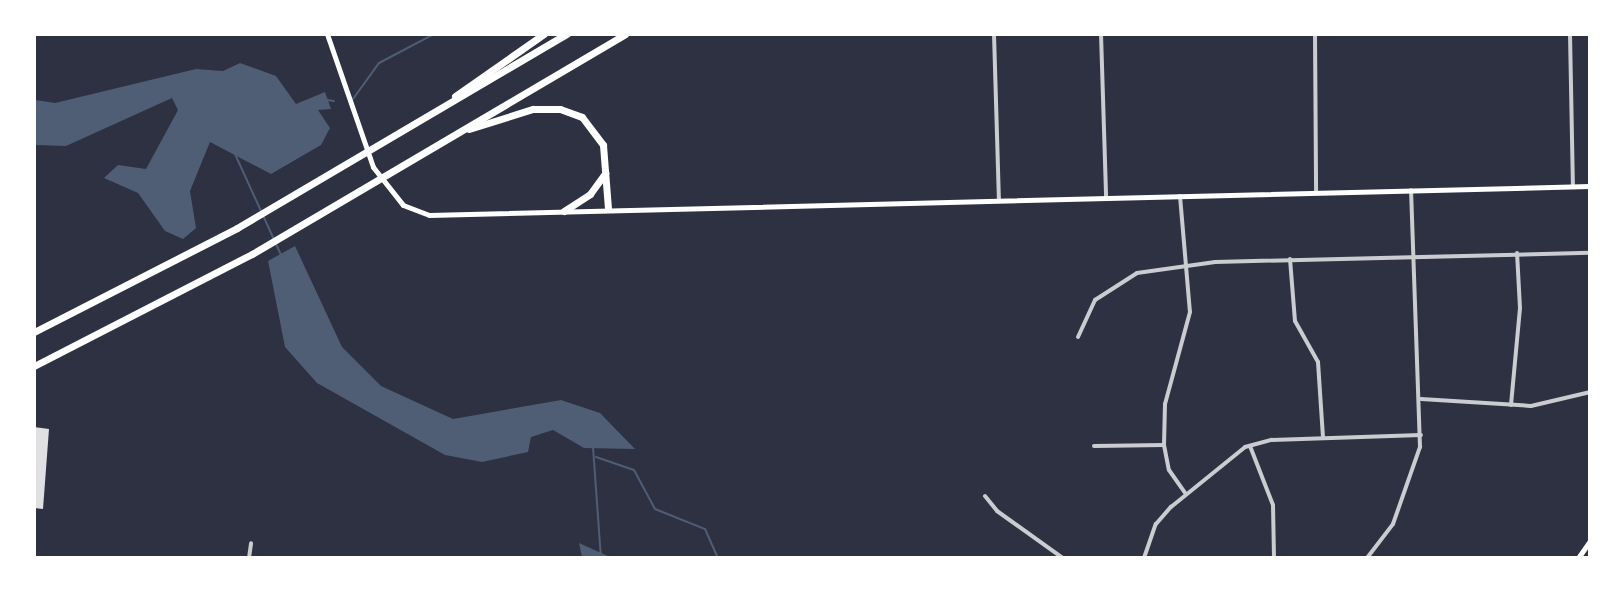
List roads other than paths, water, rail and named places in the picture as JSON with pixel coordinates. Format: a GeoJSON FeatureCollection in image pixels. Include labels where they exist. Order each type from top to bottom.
{"type":"FeatureCollection","features":[{"type":"Feature","properties":{"kind":"highway"},"geometry":{"type":"LineString","coordinates":[[435,112],[544,34]]}},
{"type":"Feature","properties":{"kind":"highway"},"geometry":{"type":"LineString","coordinates":[[34,332],[237,228],[567,34]]}},
{"type":"Feature","properties":{"kind":"highway"},"geometry":{"type":"LineString","coordinates":[[34,366],[252,254],[625,34]]}},
{"type":"Feature","properties":{"kind":"highway"},"geometry":{"type":"LineString","coordinates":[[461,131],[524,110],[568,111],[598,134],[606,171],[608,209]]}},
{"type":"Feature","properties":{"kind":"highway"},"geometry":{"type":"LineString","coordinates":[[564,211],[590,194],[606,171]]}},
{"type":"Feature","properties":{"kind":"main road"},"geometry":{"type":"LineString","coordinates":[[327,34],[358,135],[373,167],[403,205],[435,215],[1590,186]]}},
{"type":"Feature","properties":{"kind":"main road"},"geometry":{"type":"LineString","coordinates":[[1578,558],[1590,541]]}},
{"type":"Feature","properties":{"kind":"street"},"geometry":{"type":"LineString","coordinates":[[994,34],[999,200]]}},
{"type":"Feature","properties":{"kind":"street"},"geometry":{"type":"LineString","coordinates":[[1101,34],[1106,197]]}},
{"type":"Feature","properties":{"kind":"street"},"geometry":{"type":"LineString","coordinates":[[1315,34],[1316,192]]}},
{"type":"Feature","properties":{"kind":"street"},"geometry":{"type":"LineString","coordinates":[[1570,34],[1573,187]]}},
{"type":"Feature","properties":{"kind":"street"},"geometry":{"type":"LineString","coordinates":[[1367,558],[1406,495],[1421,435],[1411,190]]}},
{"type":"Feature","properties":{"kind":"street"},"geometry":{"type":"LineString","coordinates":[[1180,196],[1189,322],[1165,404],[1164,445],[1169,470],[1185,493]]}},
{"type":"Feature","properties":{"kind":"street"},"geometry":{"type":"LineString","coordinates":[[1511,405],[1520,319],[1517,253]]}},
{"type":"Feature","properties":{"kind":"street"},"geometry":{"type":"LineString","coordinates":[[1078,337],[1095,300],[1117,282],[1185,266],[1290,259],[1590,253]]}},
{"type":"Feature","properties":{"kind":"street"},"geometry":{"type":"LineString","coordinates":[[1290,259],[1295,321],[1318,362],[1323,437]]}},
{"type":"Feature","properties":{"kind":"street"},"geometry":{"type":"LineString","coordinates":[[1421,399],[1511,405],[1546,404],[1590,392]]}},
{"type":"Feature","properties":{"kind":"street"},"geometry":{"type":"LineString","coordinates":[[1144,558],[1156,524],[1185,493],[1250,446],[1323,437],[1421,435]]}},
{"type":"Feature","properties":{"kind":"street"},"geometry":{"type":"LineString","coordinates":[[1094,446],[1164,445]]}},
{"type":"Feature","properties":{"kind":"street"},"geometry":{"type":"LineString","coordinates":[[1250,446],[1273,506],[1274,558]]}},
{"type":"Feature","properties":{"kind":"street"},"geometry":{"type":"LineString","coordinates":[[986,495],[997,511],[1063,558]]}},
{"type":"Feature","properties":{"kind":"street"},"geometry":{"type":"LineString","coordinates":[[249,558],[251,543]]}},
{"type":"Feature","properties":{"kind":"water"},"geometry":{"type":"Polygon","coordinates":[[[240,63],[276,76],[296,104],[325,92],[331,109],[318,110],[330,128],[321,145],[271,174],[210,142],[190,191],[196,228],[183,239],[165,231],[138,193],[104,178],[118,165],[146,169],[178,110],[172,98],[66,146],[35,145],[35,100],[55,103],[196,69],[223,71],[240,63]]]}},
{"type":"Feature","properties":{"kind":"water"},"geometry":{"type":"Polygon","coordinates":[[[295,246],[342,347],[381,386],[453,419],[561,400],[600,413],[635,449],[584,448],[553,430],[531,437],[528,452],[482,462],[445,455],[317,383],[285,347],[268,261],[295,246]]]}},
{"type":"Feature","properties":{"kind":"water"},"geometry":{"type":"Polygon","coordinates":[[[579,543],[610,557],[582,557],[579,543]]]}},
{"type":"Feature","properties":{"kind":"waterway"},"geometry":{"type":"LineString","coordinates":[[353,99],[379,63],[434,34]]}},
{"type":"Feature","properties":{"kind":"waterway"},"geometry":{"type":"LineString","coordinates":[[327,100],[334,101]]}},
{"type":"Feature","properties":{"kind":"waterway"},"geometry":{"type":"LineString","coordinates":[[235,154],[281,255]]}},
{"type":"Feature","properties":{"kind":"waterway"},"geometry":{"type":"LineString","coordinates":[[593,447],[601,558]]}},
{"type":"Feature","properties":{"kind":"waterway"},"geometry":{"type":"LineString","coordinates":[[596,457],[634,470],[655,509],[705,529],[718,558]]}}]}
